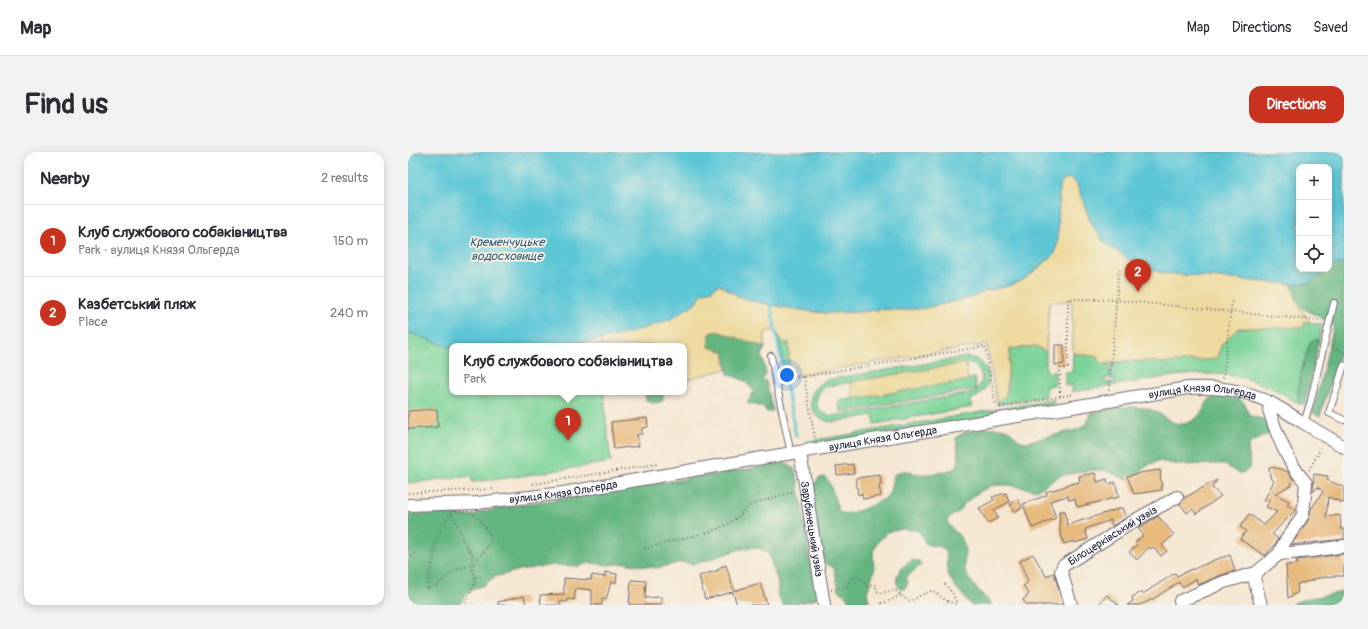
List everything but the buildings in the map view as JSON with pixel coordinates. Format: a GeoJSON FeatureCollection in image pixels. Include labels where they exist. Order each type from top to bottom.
{"type":"FeatureCollection","features":[{"type":"Feature","properties":{"kind":"street","name":"вулиця Князя Ольгерда"},"geometry":{"type":"LineString","coordinates":[[408,505],[450,508],[549,495],[1176,390],[1199,388],[1238,391],[1256,396],[1271,403],[1344,447]]}},
{"type":"Feature","properties":{"kind":"street"},"geometry":{"type":"LineString","coordinates":[[1271,403],[1270,413],[1283,449],[1297,473],[1306,483],[1302,515],[1284,544],[1280,554]]}},
{"type":"Feature","properties":{"kind":"street","name":"Зарубинецький узвіз"},"geometry":{"type":"LineString","coordinates":[[796,453],[806,488],[824,605]]}},
{"type":"Feature","properties":{"kind":"street","name":"Білоцерківський узвіз"},"geometry":{"type":"LineString","coordinates":[[1071,605],[1061,571],[1064,566],[1139,518],[1177,497]]}},
{"type":"Feature","properties":{"kind":"street"},"geometry":{"type":"LineString","coordinates":[[1180,601],[1224,582],[1253,574],[1280,554],[1344,546]]}},
{"type":"Feature","properties":{"kind":"street"},"geometry":{"type":"LineString","coordinates":[[1253,574],[1261,605]]}},
{"type":"Feature","properties":{"kind":"lane"},"geometry":{"type":"LineString","coordinates":[[1304,423],[1311,400],[1334,303]]}},
{"type":"Feature","properties":{"kind":"lane"},"geometry":{"type":"LineString","coordinates":[[770,356],[779,381],[796,453]]}},
{"type":"Feature","properties":{"kind":"lane"},"geometry":{"type":"LineString","coordinates":[[1344,365],[1329,413],[1344,420]]}},
{"type":"Feature","properties":{"kind":"path"},"geometry":{"type":"LineString","coordinates":[[1109,390],[1119,268]]}},
{"type":"Feature","properties":{"kind":"path"},"geometry":{"type":"LineString","coordinates":[[1061,409],[1060,368],[1068,368],[1068,299],[1116,300],[1330,322]]}},
{"type":"Feature","properties":{"kind":"path"},"geometry":{"type":"LineString","coordinates":[[1223,378],[1232,299]]}},
{"type":"Feature","properties":{"kind":"path"},"geometry":{"type":"LineString","coordinates":[[1324,345],[1343,351],[1344,354]]}},
{"type":"Feature","properties":{"kind":"path"},"geometry":{"type":"LineString","coordinates":[[793,379],[986,346],[996,407]]}},
{"type":"Feature","properties":{"kind":"path"},"geometry":{"type":"LineString","coordinates":[[804,377],[815,438]]}},
{"type":"Feature","properties":{"kind":"path"},"geometry":{"type":"LineString","coordinates":[[1306,483],[1309,470],[1327,437]]}},
{"type":"Feature","properties":{"kind":"path"},"geometry":{"type":"LineString","coordinates":[[529,485],[657,464]]}},
{"type":"Feature","properties":{"kind":"path"},"geometry":{"type":"LineString","coordinates":[[408,493],[500,488]]}},
{"type":"Feature","properties":{"kind":"path"},"geometry":{"type":"LineString","coordinates":[[644,549],[710,532],[728,524],[749,506],[806,488]]}},
{"type":"Feature","properties":{"kind":"path"},"geometry":{"type":"LineString","coordinates":[[450,508],[464,542],[472,554],[471,565],[476,581],[464,605]]}},
{"type":"Feature","properties":{"kind":"path"},"geometry":{"type":"LineString","coordinates":[[450,508],[472,512],[481,522],[491,538],[490,543],[475,560],[474,564],[456,569],[445,580],[436,586],[426,589],[433,562],[435,545],[450,508]]}},
{"type":"Feature","properties":{"kind":"path"},"geometry":{"type":"LineString","coordinates":[[408,560],[414,554]]}},
{"type":"Feature","properties":{"kind":"path"},"geometry":{"type":"LineString","coordinates":[[840,589],[846,587],[851,579],[857,577],[867,586],[876,585],[879,593],[894,590],[910,602],[926,592],[931,591],[957,605]]}},
{"type":"Feature","properties":{"kind":"path"},"geometry":{"type":"LineString","coordinates":[[945,584],[953,594],[957,605]]}},
{"type":"Feature","properties":{"kind":"path"},"geometry":{"type":"LineString","coordinates":[[881,603],[885,604],[901,595]]}},
{"type":"Feature","properties":{"kind":"path"},"geometry":{"type":"LineString","coordinates":[[945,605],[948,601]]}},
{"type":"Feature","properties":{"kind":"green space"},"geometry":{"type":"Polygon","coordinates":[[[1336,264],[1344,264],[1344,352],[1340,352],[1320,416],[1313,413],[1334,325],[1299,306],[1291,284],[1310,283],[1323,272],[1332,272],[1332,266],[1336,264]]]}},
{"type":"Feature","properties":{"kind":"green space"},"geometry":{"type":"Polygon","coordinates":[[[1304,322],[1322,324],[1318,345],[1317,340],[1311,341],[1299,381],[1299,404],[1279,392],[1257,382],[1234,376],[1198,374],[1185,375],[1110,386],[1110,382],[1115,382],[1115,379],[1110,378],[1112,364],[1125,361],[1150,361],[1163,363],[1216,359],[1222,344],[1238,328],[1304,326],[1304,322]]]}},
{"type":"Feature","properties":{"kind":"green space"},"geometry":{"type":"Polygon","coordinates":[[[717,331],[765,347],[762,355],[766,374],[762,380],[766,381],[773,411],[767,412],[763,407],[747,403],[754,391],[745,381],[728,374],[724,352],[709,347],[710,333],[717,331]]]}},
{"type":"Feature","properties":{"kind":"green space"},"geometry":{"type":"Polygon","coordinates":[[[408,332],[449,347],[449,395],[604,395],[611,462],[472,482],[471,476],[408,483],[408,332]]]}},
{"type":"Feature","properties":{"kind":"green space"},"geometry":{"type":"Polygon","coordinates":[[[778,334],[785,344],[789,342],[789,373],[786,373],[778,334]]]}},
{"type":"Feature","properties":{"kind":"green space"},"geometry":{"type":"Polygon","coordinates":[[[1317,339],[1318,345],[1305,404],[1299,404],[1299,381],[1311,341],[1317,339]]]}},
{"type":"Feature","properties":{"kind":"green space"},"geometry":{"type":"Polygon","coordinates":[[[1036,346],[1046,352],[1046,372],[1055,372],[1055,385],[1046,386],[1046,396],[997,405],[997,403],[1006,395],[1010,349],[1036,346]]]}},
{"type":"Feature","properties":{"kind":"green space"},"geometry":{"type":"Polygon","coordinates":[[[1073,353],[1098,357],[1102,364],[1110,364],[1109,379],[1105,378],[1104,381],[1109,382],[1108,386],[1072,392],[1072,385],[1065,386],[1065,372],[1072,372],[1073,353]]]}},
{"type":"Feature","properties":{"kind":"green space"},"geometry":{"type":"Polygon","coordinates":[[[966,357],[975,359],[982,363],[988,375],[988,382],[985,389],[979,395],[971,399],[972,407],[875,424],[873,415],[833,422],[824,420],[818,416],[813,410],[811,397],[813,390],[826,380],[966,357]],[[967,363],[827,386],[818,394],[818,408],[821,412],[832,416],[972,393],[980,385],[982,376],[977,367],[967,363]]]}},
{"type":"Feature","properties":{"kind":"green space"},"geometry":{"type":"Polygon","coordinates":[[[975,378],[976,389],[840,412],[839,401],[975,378]]]}},
{"type":"Feature","properties":{"kind":"green space"},"geometry":{"type":"Polygon","coordinates":[[[645,395],[662,395],[664,399],[661,402],[652,403],[646,400],[645,395]]]}},
{"type":"Feature","properties":{"kind":"green space"},"geometry":{"type":"Polygon","coordinates":[[[1218,397],[1233,398],[1243,401],[1250,416],[1266,420],[1271,431],[1269,434],[1250,443],[1248,450],[1251,466],[1243,473],[1236,472],[1221,464],[1179,465],[1159,461],[1150,464],[1130,479],[1125,479],[1105,470],[1094,470],[1062,475],[1037,490],[1008,485],[990,486],[975,495],[964,504],[960,511],[947,519],[949,525],[963,542],[965,549],[965,570],[969,579],[992,605],[971,605],[954,585],[949,576],[944,549],[926,544],[919,531],[916,530],[901,529],[888,532],[877,543],[873,551],[874,571],[867,593],[870,605],[851,605],[846,596],[839,590],[834,568],[824,561],[818,535],[814,502],[815,485],[819,478],[825,477],[829,481],[839,512],[855,512],[887,497],[894,475],[899,472],[905,471],[917,474],[930,474],[956,468],[959,461],[956,438],[966,432],[989,428],[1003,429],[1008,430],[1018,439],[1026,442],[1079,429],[1087,423],[1091,414],[1112,408],[1127,407],[1149,409],[1169,420],[1179,424],[1184,424],[1194,420],[1210,399],[1218,397]]]}},
{"type":"Feature","properties":{"kind":"green space"},"geometry":{"type":"Polygon","coordinates":[[[1053,400],[1054,405],[806,447],[805,442],[1053,400]]]}},
{"type":"Feature","properties":{"kind":"green space"},"geometry":{"type":"Polygon","coordinates":[[[786,463],[793,468],[798,480],[809,556],[816,591],[816,598],[812,600],[798,603],[797,605],[783,605],[777,596],[777,579],[768,553],[753,547],[737,550],[699,563],[692,564],[682,562],[657,568],[624,563],[608,565],[590,563],[579,566],[553,565],[520,570],[494,577],[484,585],[466,594],[459,605],[408,605],[408,514],[436,513],[474,516],[481,512],[508,507],[786,463]]]}},
{"type":"Feature","properties":{"kind":"green space"},"geometry":{"type":"Polygon","coordinates":[[[913,560],[919,561],[921,565],[906,577],[908,582],[907,585],[904,589],[900,589],[897,576],[905,565],[913,560]]]}},
{"type":"Feature","properties":{"kind":"green space"},"geometry":{"type":"Polygon","coordinates":[[[1344,591],[1344,605],[1291,605],[1309,598],[1344,591]]]}},
{"type":"Feature","properties":{"kind":"sand"},"geometry":{"type":"Polygon","coordinates":[[[689,152],[719,283],[738,296],[752,301],[825,313],[924,308],[973,297],[985,291],[1008,286],[1023,280],[1044,264],[1059,186],[1076,152],[1077,185],[1090,221],[1105,243],[1133,262],[1162,273],[1291,284],[1299,306],[1310,322],[1304,322],[1304,327],[1238,328],[1222,344],[1216,359],[1163,363],[1150,361],[1125,361],[1102,364],[1098,357],[1073,353],[1072,301],[1049,302],[1046,352],[1036,346],[1010,349],[1006,395],[997,403],[987,344],[787,377],[786,373],[789,372],[789,342],[785,344],[778,334],[772,330],[765,333],[765,347],[717,331],[710,333],[709,347],[724,352],[727,369],[687,379],[687,343],[602,343],[601,339],[633,332],[691,306],[698,300],[689,152]]]}},
{"type":"Feature","properties":{"kind":"sand"},"geometry":{"type":"Polygon","coordinates":[[[965,363],[968,380],[854,399],[851,382],[965,363]]]}},
{"type":"Feature","properties":{"kind":"water","name":"Кременчуцьке водосховище"},"geometry":{"type":"Polygon","coordinates":[[[408,152],[1344,152],[1344,264],[1336,264],[1332,266],[1332,164],[1296,164],[1296,272],[1323,272],[1310,283],[1291,284],[1162,273],[1133,262],[1105,243],[1090,221],[1078,186],[1073,180],[1068,178],[1063,180],[1059,186],[1058,239],[1055,254],[1023,280],[1008,286],[985,291],[973,297],[924,308],[825,313],[752,301],[738,296],[719,284],[712,290],[702,293],[698,300],[691,306],[669,320],[633,332],[581,343],[449,343],[449,347],[408,332],[408,152]]]}},
{"type":"Feature","properties":{"kind":"waterway"},"geometry":{"type":"LineString","coordinates":[[770,302],[796,436]]}},
{"type":"Feature","properties":{"kind":"place","name":"Казбетський пляж"},"geometry":{"type":"Point","coordinates":[1138,292]}},
{"type":"Feature","properties":{"kind":"place","name":"Клуб службового собаківництва"},"geometry":{"type":"Point","coordinates":[568,441]}}]}
